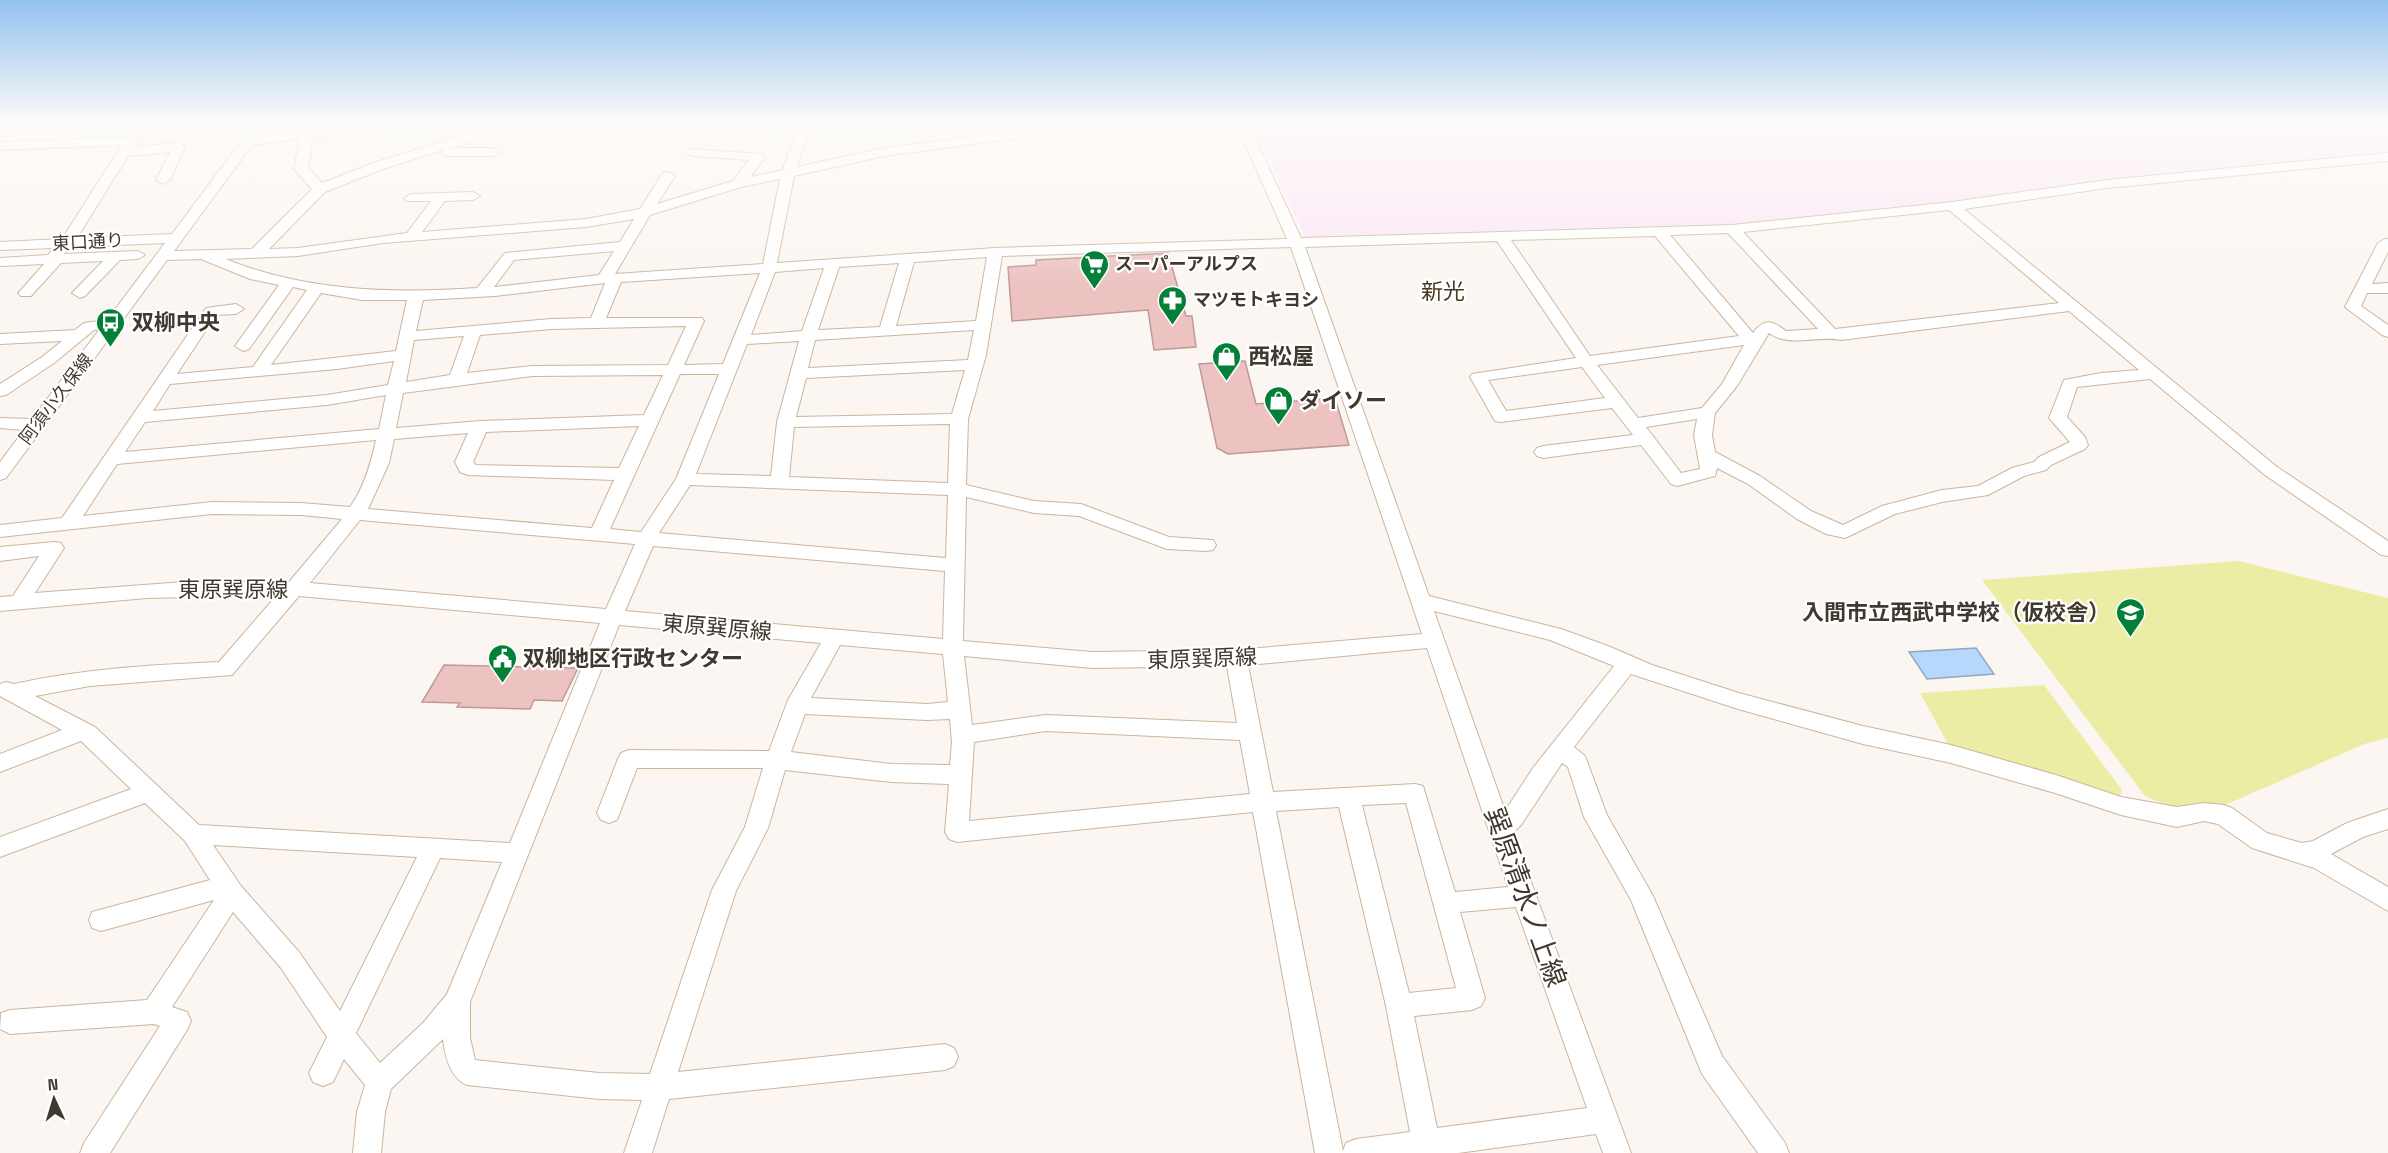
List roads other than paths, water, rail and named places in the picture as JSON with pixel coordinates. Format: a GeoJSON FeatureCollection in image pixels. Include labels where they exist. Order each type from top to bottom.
{"type":"FeatureCollection","features":[{"type":"Feature","properties":{"kind":"street"},"geometry":{"type":"LineString","coordinates":[[26,293],[67,243],[109,177]]}},
{"type":"Feature","properties":{"kind":"street","name":"阿須小久保線"},"geometry":{"type":"LineString","coordinates":[[0,474],[222,177]]}},
{"type":"Feature","properties":{"kind":"street"},"geometry":{"type":"LineString","coordinates":[[308,177],[320,189]]}},
{"type":"Feature","properties":{"kind":"street"},"geometry":{"type":"LineString","coordinates":[[255,254],[320,189],[351,177]]}},
{"type":"Feature","properties":{"kind":"street"},"geometry":{"type":"LineString","coordinates":[[597,322],[609,278],[644,213],[667,177]]}},
{"type":"Feature","properties":{"kind":"street"},"geometry":{"type":"LineString","coordinates":[[738,184],[743,177]]}},
{"type":"Feature","properties":{"kind":"street"},"geometry":{"type":"LineString","coordinates":[[164,256],[298,252],[383,239],[573,225],[644,213],[738,184],[774,177]]}},
{"type":"Feature","properties":{"kind":"street"},"geometry":{"type":"LineString","coordinates":[[367,1153],[371,1112],[380,1082],[432,1032],[457,1002],[612,618],[647,538],[686,479],[769,268],[787,177]]}},
{"type":"Feature","properties":{"kind":"street","name":"巽原清水ノ上線"},"geometry":{"type":"LineString","coordinates":[[1266,177],[1296,242],[1500,830],[1617,1153]]}},
{"type":"Feature","properties":{"kind":"street"},"geometry":{"type":"LineString","coordinates":[[206,256],[255,276],[362,294],[416,295],[482,292],[609,278],[995,252],[1732,229],[1952,206],[2107,184],[2182,177]]}},
{"type":"Feature","properties":{"kind":"street"},"geometry":{"type":"LineString","coordinates":[[695,196],[709,180]]}},
{"type":"Feature","properties":{"kind":"street"},"geometry":{"type":"LineString","coordinates":[[411,198],[473,196]]}},
{"type":"Feature","properties":{"kind":"street"},"geometry":{"type":"LineString","coordinates":[[411,237],[441,197]]}},
{"type":"Feature","properties":{"kind":"street"},"geometry":{"type":"LineString","coordinates":[[1952,206],[2278,477],[2388,550]]}},
{"type":"Feature","properties":{"kind":"street"},"geometry":{"type":"LineString","coordinates":[[383,239],[393,223]]}},
{"type":"Feature","properties":{"kind":"street"},"geometry":{"type":"LineString","coordinates":[[1732,229],[1830,333]]}},
{"type":"Feature","properties":{"kind":"street"},"geometry":{"type":"LineString","coordinates":[[1659,232],[1751,341]]}},
{"type":"Feature","properties":{"kind":"street"},"geometry":{"type":"LineString","coordinates":[[1500,235],[1586,363],[1635,423],[1677,480],[1708,472],[1708,456],[1703,435],[1707,412],[1729,386],[1751,341],[1766,326],[1770,326],[1783,336],[1830,333],[1841,335],[2072,306]]}},
{"type":"Feature","properties":{"kind":"street","name":"東口通り"},"geometry":{"type":"LineString","coordinates":[[0,246],[176,238]]}},
{"type":"Feature","properties":{"kind":"street"},"geometry":{"type":"LineString","coordinates":[[2385,243],[2353,307],[2355,311],[2388,332]]}},
{"type":"Feature","properties":{"kind":"street"},"geometry":{"type":"LineString","coordinates":[[482,292],[510,256],[625,246]]}},
{"type":"Feature","properties":{"kind":"street"},"geometry":{"type":"LineString","coordinates":[[995,252],[975,365],[959,418],[953,649],[962,735],[957,832],[1262,802],[1415,793],[1472,998],[1399,1006]]}},
{"type":"Feature","properties":{"kind":"street"},"geometry":{"type":"LineString","coordinates":[[80,293],[117,255]]}},
{"type":"Feature","properties":{"kind":"street"},"geometry":{"type":"LineString","coordinates":[[0,262],[138,255]]}},
{"type":"Feature","properties":{"kind":"street"},"geometry":{"type":"LineString","coordinates":[[887,331],[908,258]]}},
{"type":"Feature","properties":{"kind":"street"},"geometry":{"type":"LineString","coordinates":[[778,482],[786,422],[808,337],[833,263]]}},
{"type":"Feature","properties":{"kind":"street"},"geometry":{"type":"LineString","coordinates":[[243,346],[289,282]]}},
{"type":"Feature","properties":{"kind":"street"},"geometry":{"type":"LineString","coordinates":[[258,372],[317,287]]}},
{"type":"Feature","properties":{"kind":"street"},"geometry":{"type":"LineString","coordinates":[[2362,289],[2388,288]]}},
{"type":"Feature","properties":{"kind":"street"},"geometry":{"type":"LineString","coordinates":[[5,690],[133,674],[225,669],[295,589],[356,513],[373,483],[409,336],[416,295]]}},
{"type":"Feature","properties":{"kind":"street"},"geometry":{"type":"LineString","coordinates":[[69,522],[211,311],[236,309]]}},
{"type":"Feature","properties":{"kind":"street"},"geometry":{"type":"LineString","coordinates":[[409,336],[597,322],[696,321],[598,534]]}},
{"type":"Feature","properties":{"kind":"street"},"geometry":{"type":"LineString","coordinates":[[0,391],[48,360],[90,326],[112,324]]}},
{"type":"Feature","properties":{"kind":"street"},"geometry":{"type":"LineString","coordinates":[[741,340],[983,325]]}},
{"type":"Feature","properties":{"kind":"street"},"geometry":{"type":"LineString","coordinates":[[457,379],[474,330]]}},
{"type":"Feature","properties":{"kind":"street"},"geometry":{"type":"LineString","coordinates":[[0,339],[78,336]]}},
{"type":"Feature","properties":{"kind":"street"},"geometry":{"type":"LineString","coordinates":[[1616,402],[1501,417],[1478,377],[1751,341]]}},
{"type":"Feature","properties":{"kind":"street"},"geometry":{"type":"LineString","coordinates":[[164,380],[258,372],[403,355]]}},
{"type":"Feature","properties":{"kind":"street"},"geometry":{"type":"LineString","coordinates":[[799,373],[975,365]]}},
{"type":"Feature","properties":{"kind":"street"},"geometry":{"type":"LineString","coordinates":[[140,417],[327,400],[457,379],[572,369],[729,369]]}},
{"type":"Feature","properties":{"kind":"street"},"geometry":{"type":"LineString","coordinates":[[1708,456],[1754,480],[1804,515],[1833,531],[1845,532],[1889,510],[1942,496],[1982,491],[2018,472],[2040,466],[2045,461],[2079,445],[2079,441],[2058,418],[2070,384],[2093,377],[2122,378],[2154,374]]}},
{"type":"Feature","properties":{"kind":"street"},"geometry":{"type":"LineString","coordinates":[[1635,423],[1707,412]]}},
{"type":"Feature","properties":{"kind":"street"},"geometry":{"type":"LineString","coordinates":[[786,422],[959,418]]}},
{"type":"Feature","properties":{"kind":"street"},"geometry":{"type":"LineString","coordinates":[[111,459],[549,421],[650,420]]}},
{"type":"Feature","properties":{"kind":"street"},"geometry":{"type":"LineString","coordinates":[[0,423],[37,425]]}},
{"type":"Feature","properties":{"kind":"street"},"geometry":{"type":"LineString","coordinates":[[480,426],[464,462],[466,468],[474,471],[626,474]]}},
{"type":"Feature","properties":{"kind":"street"},"geometry":{"type":"LineString","coordinates":[[1543,452],[1645,439]]}},
{"type":"Feature","properties":{"kind":"street"},"geometry":{"type":"LineString","coordinates":[[686,479],[957,489],[1034,507],[1081,510],[1167,543],[1206,545]]}},
{"type":"Feature","properties":{"kind":"street"},"geometry":{"type":"LineString","coordinates":[[0,531],[212,508],[301,509],[954,565]]}},
{"type":"Feature","properties":{"kind":"street"},"geometry":{"type":"LineString","coordinates":[[0,554],[54,548],[10,603]]}},
{"type":"Feature","properties":{"kind":"street","name":"東原巽原線"},"geometry":{"type":"LineString","coordinates":[[10,603],[199,587],[295,589],[1092,660],[1236,658],[1435,640]]}},
{"type":"Feature","properties":{"kind":"street"},"geometry":{"type":"LineString","coordinates":[[1421,601],[1554,634],[1645,671],[1738,701],[1863,735],[1951,754],[2056,784],[2121,807],[2177,817],[2204,812],[2224,815],[2260,841],[2322,861],[2388,900]]}},
{"type":"Feature","properties":{"kind":"street"},"geometry":{"type":"LineString","coordinates":[[638,1153],[724,890],[756,828],[777,760],[798,705],[834,638]]}},
{"type":"Feature","properties":{"kind":"street"},"geometry":{"type":"LineString","coordinates":[[1236,658],[1329,1153]]}},
{"type":"Feature","properties":{"kind":"street"},"geometry":{"type":"LineString","coordinates":[[1500,830],[1513,818],[1541,774],[1628,663]]}},
{"type":"Feature","properties":{"kind":"street"},"geometry":{"type":"LineString","coordinates":[[5,690],[83,731],[193,834],[229,890],[290,960],[341,1035],[380,1082]]}},
{"type":"Feature","properties":{"kind":"street"},"geometry":{"type":"LineString","coordinates":[[798,705],[927,712],[959,710]]}},
{"type":"Feature","properties":{"kind":"street"},"geometry":{"type":"LineString","coordinates":[[962,735],[1046,723],[1250,732]]}},
{"type":"Feature","properties":{"kind":"street"},"geometry":{"type":"LineString","coordinates":[[0,763],[83,731]]}},
{"type":"Feature","properties":{"kind":"street"},"geometry":{"type":"LineString","coordinates":[[1561,749],[1577,762],[1599,824],[1641,896],[1712,1065],[1775,1153]]}},
{"type":"Feature","properties":{"kind":"street"},"geometry":{"type":"LineString","coordinates":[[609,813],[629,759],[777,760],[885,774],[930,777],[961,774]]}},
{"type":"Feature","properties":{"kind":"street"},"geometry":{"type":"LineString","coordinates":[[0,847],[149,792]]}},
{"type":"Feature","properties":{"kind":"street"},"geometry":{"type":"LineString","coordinates":[[1348,797],[1399,1006],[1426,1144]]}},
{"type":"Feature","properties":{"kind":"street"},"geometry":{"type":"LineString","coordinates":[[2302,853],[2317,850],[2355,830],[2388,819]]}},
{"type":"Feature","properties":{"kind":"street"},"geometry":{"type":"LineString","coordinates":[[193,834],[518,853]]}},
{"type":"Feature","properties":{"kind":"street"},"geometry":{"type":"LineString","coordinates":[[322,1073],[434,847]]}},
{"type":"Feature","properties":{"kind":"street"},"geometry":{"type":"LineString","coordinates":[[101,920],[229,890]]}},
{"type":"Feature","properties":{"kind":"street"},"geometry":{"type":"LineString","coordinates":[[154,1012],[229,890]]}},
{"type":"Feature","properties":{"kind":"street"},"geometry":{"type":"LineString","coordinates":[[1446,903],[1524,896]]}},
{"type":"Feature","properties":{"kind":"street"},"geometry":{"type":"LineString","coordinates":[[457,1002],[458,1058],[466,1072],[599,1086],[658,1088],[945,1057]]}},
{"type":"Feature","properties":{"kind":"street"},"geometry":{"type":"LineString","coordinates":[[10,1022],[154,1012],[178,1021],[94,1153]]}},
{"type":"Feature","properties":{"kind":"street"},"geometry":{"type":"LineString","coordinates":[[1356,1153],[1605,1119]]}},
{"type":"Feature","properties":{"kind":"water"},"geometry":{"type":"Polygon","coordinates":[[[1976,648],[1994,674],[1927,679],[1909,652],[1976,648]]]}},
{"type":"Feature","properties":{"kind":"place","name":"スーパーアルプス"},"geometry":{"type":"Point","coordinates":[1094,290]}},
{"type":"Feature","properties":{"kind":"place","name":"マツモトキヨシ"},"geometry":{"type":"Point","coordinates":[1172,326]}},
{"type":"Feature","properties":{"kind":"place","name":"双柳中央"},"geometry":{"type":"Point","coordinates":[111,348]}},
{"type":"Feature","properties":{"kind":"place","name":"西松屋"},"geometry":{"type":"Point","coordinates":[1227,382]}},
{"type":"Feature","properties":{"kind":"place","name":"ダイソー"},"geometry":{"type":"Point","coordinates":[1278,426]}},
{"type":"Feature","properties":{"kind":"place","name":"入間市立西武中学校（仮校舎）"},"geometry":{"type":"Point","coordinates":[2131,638]}},
{"type":"Feature","properties":{"kind":"place","name":"双柳地区行政センター"},"geometry":{"type":"Point","coordinates":[502,684]}},
{"type":"Feature","properties":{"kind":"district","name":"新光"},"geometry":{"type":"Point","coordinates":[1443,291]}}]}
